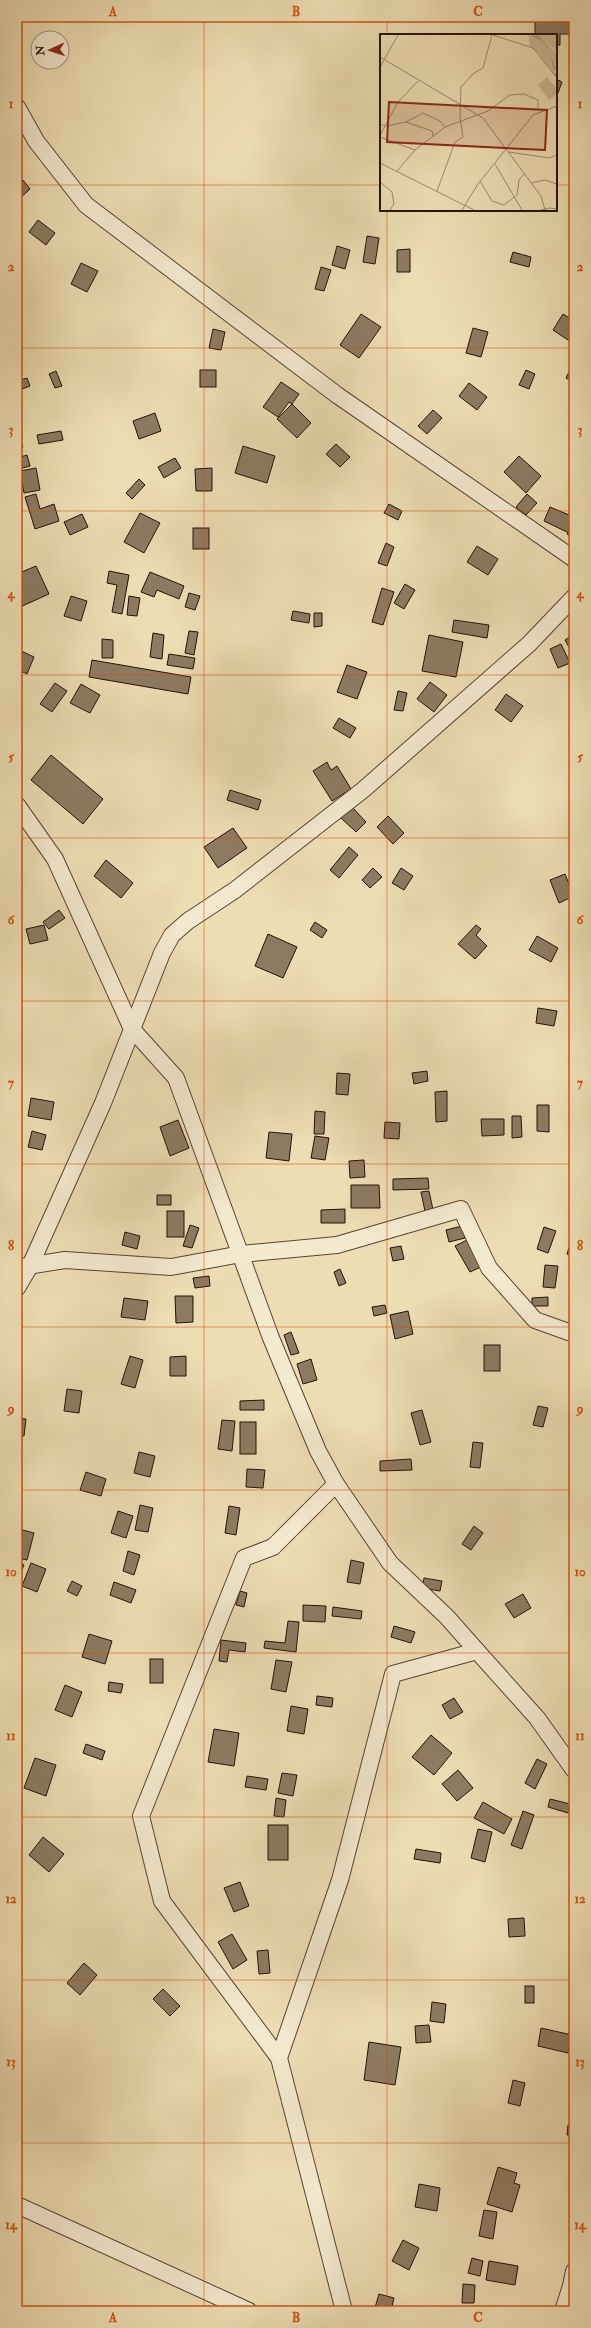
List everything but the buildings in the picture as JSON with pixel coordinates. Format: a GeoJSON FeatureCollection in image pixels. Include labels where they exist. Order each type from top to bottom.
{"type":"FeatureCollection","features":[{"type":"Feature","properties":{"kind":"street"},"geometry":{"type":"LineString","coordinates":[[17,107],[23,126],[86,205],[337,395],[574,559]]}},
{"type":"Feature","properties":{"kind":"street"},"geometry":{"type":"LineString","coordinates":[[17,1288],[23,1267],[104,1103],[162,953],[172,935],[188,921],[235,890],[363,790],[529,644],[574,597]]}},
{"type":"Feature","properties":{"kind":"street"},"geometry":{"type":"LineString","coordinates":[[17,805],[55,859],[132,1029],[176,1078],[277,1352],[318,1451],[336,1484],[390,1564],[447,1617],[537,1718],[574,1770]]}},
{"type":"Feature","properties":{"kind":"street"},"geometry":{"type":"LineString","coordinates":[[23,1267],[65,1260],[171,1267],[241,1254],[337,1245],[461,1210],[489,1268],[535,1320],[574,1334]]}},
{"type":"Feature","properties":{"kind":"street"},"geometry":{"type":"LineString","coordinates":[[336,1484],[273,1547],[244,1558],[141,1816],[162,1901],[279,2058],[344,2311]]}},
{"type":"Feature","properties":{"kind":"street"},"geometry":{"type":"LineString","coordinates":[[279,2058],[340,1880],[393,1674],[477,1651]]}},
{"type":"Feature","properties":{"kind":"street"},"geometry":{"type":"LineString","coordinates":[[17,2205],[249,2311]]}},
{"type":"Feature","properties":{"kind":"street"},"geometry":{"type":"LineString","coordinates":[[563,2311],[572,2286],[574,2271]]}}]}
